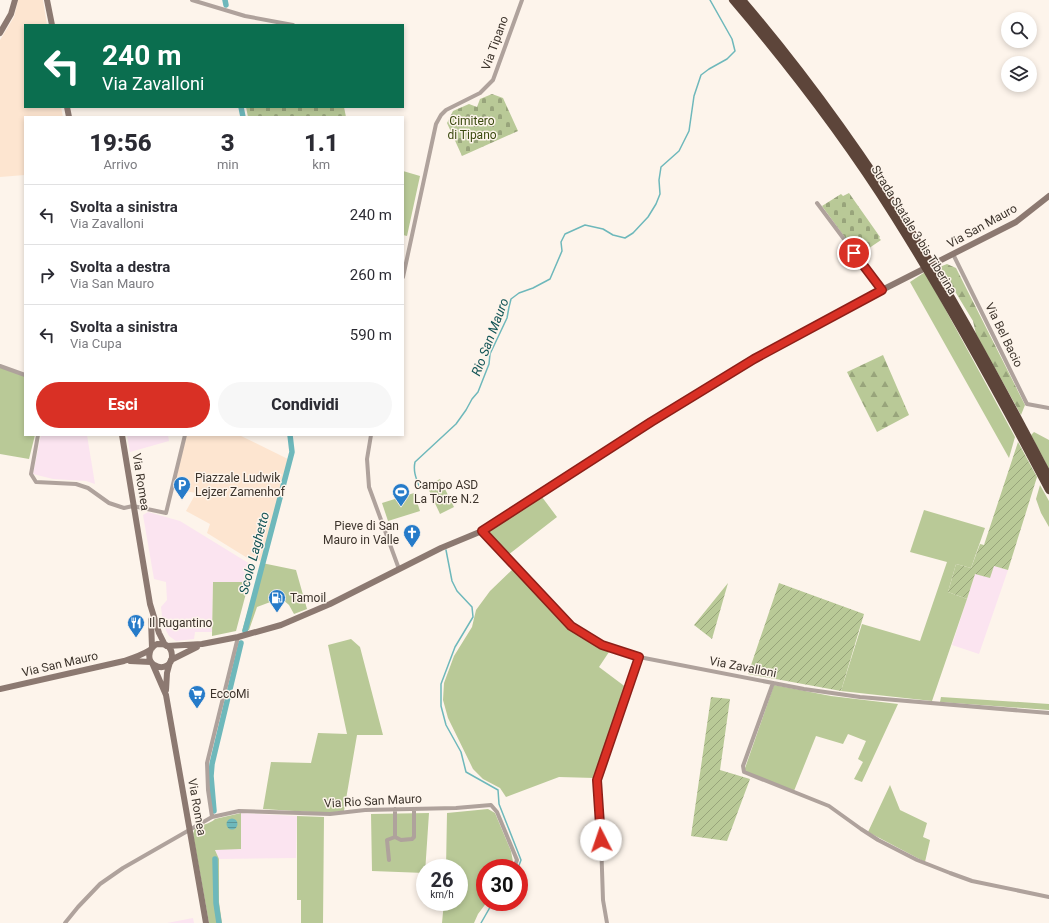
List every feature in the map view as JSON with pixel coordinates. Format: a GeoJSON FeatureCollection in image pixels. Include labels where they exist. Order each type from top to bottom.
{"type":"FeatureCollection","features":[{"type":"Feature","properties":{"kind":"highway","name":"Strada Statale 3 bis Tiberina"},"geometry":{"type":"LineString","coordinates":[[733,0],[755,21],[773,42],[841,127],[917,247],[1049,477]]}},
{"type":"Feature","properties":{"kind":"highway","name":"Strada Statale 3 bis Tiberina"},"geometry":{"type":"LineString","coordinates":[[742,0],[755,21]]}},
{"type":"Feature","properties":{"kind":"highway","name":"Strada Statale 3 bis Tiberina"},"geometry":{"type":"LineString","coordinates":[[1007,403],[1049,490]]}},
{"type":"Feature","properties":{"kind":"main road"},"geometry":{"type":"LineString","coordinates":[[0,33],[10,14],[15,0]]}},
{"type":"Feature","properties":{"kind":"main road"},"geometry":{"type":"LineString","coordinates":[[48,1],[52,24]]}},
{"type":"Feature","properties":{"kind":"main road","name":"Via San Mauro"},"geometry":{"type":"LineString","coordinates":[[166,645],[202,644],[238,637],[281,625],[330,604],[441,548],[482,531],[651,422],[754,359],[882,290],[1016,222],[1049,196]]}},
{"type":"Feature","properties":{"kind":"main road","name":"Via Romea"},"geometry":{"type":"LineString","coordinates":[[122,436],[150,604],[152,635],[151,648]]}},
{"type":"Feature","properties":{"kind":"main road","name":"Via Romea"},"geometry":{"type":"LineString","coordinates":[[150,604],[159,632],[166,645]]}},
{"type":"Feature","properties":{"kind":"main road"},"geometry":{"type":"LineString","coordinates":[[158,644],[166,645],[172,654],[171,661],[164,667],[152,664],[149,656],[151,648],[158,644]]}},
{"type":"Feature","properties":{"kind":"main road","name":"Via San Mauro"},"geometry":{"type":"LineString","coordinates":[[171,661],[202,644]]}},
{"type":"Feature","properties":{"kind":"main road","name":"Via San Mauro"},"geometry":{"type":"LineString","coordinates":[[0,689],[124,661],[151,648]]}},
{"type":"Feature","properties":{"kind":"main road","name":"Via San Mauro"},"geometry":{"type":"LineString","coordinates":[[124,661],[152,664]]}},
{"type":"Feature","properties":{"kind":"main road","name":"Via Romea"},"geometry":{"type":"LineString","coordinates":[[171,661],[166,681],[166,695],[206,923]]}},
{"type":"Feature","properties":{"kind":"main road","name":"Via Romea"},"geometry":{"type":"LineString","coordinates":[[152,664],[166,695]]}},
{"type":"Feature","properties":{"kind":"street"},"geometry":{"type":"LineString","coordinates":[[192,0],[203,2],[245,16],[288,24]]}},
{"type":"Feature","properties":{"kind":"street","name":"Via Tipano"},"geometry":{"type":"LineString","coordinates":[[404,272],[436,124],[446,110],[480,93],[493,80],[522,0]]}},
{"type":"Feature","properties":{"kind":"street"},"geometry":{"type":"LineString","coordinates":[[818,203],[882,290]]}},
{"type":"Feature","properties":{"kind":"street","name":"Via Bel Bacio"},"geometry":{"type":"LineString","coordinates":[[953,254],[1027,404],[1049,408]]}},
{"type":"Feature","properties":{"kind":"street"},"geometry":{"type":"LineString","coordinates":[[0,366],[24,375]]}},
{"type":"Feature","properties":{"kind":"street"},"geometry":{"type":"LineString","coordinates":[[38,436],[31,474],[36,482],[76,484],[88,488],[109,503],[124,508],[133,506],[166,513],[185,436]]}},
{"type":"Feature","properties":{"kind":"street"},"geometry":{"type":"LineString","coordinates":[[371,436],[367,459],[369,487],[399,569]]}},
{"type":"Feature","properties":{"kind":"street","name":"Via Zavalloni"},"geometry":{"type":"LineString","coordinates":[[482,531],[571,626],[602,645],[639,657],[804,689],[860,696],[1049,713]]}},
{"type":"Feature","properties":{"kind":"street"},"geometry":{"type":"LineString","coordinates":[[212,817],[208,790],[207,763],[238,637]]}},
{"type":"Feature","properties":{"kind":"street"},"geometry":{"type":"LineString","coordinates":[[607,923],[603,900],[597,780],[639,657]]}},
{"type":"Feature","properties":{"kind":"street"},"geometry":{"type":"LineString","coordinates":[[773,683],[743,766],[744,772],[829,806],[878,840],[918,860],[972,881],[1049,897]]}},
{"type":"Feature","properties":{"kind":"street","name":"Via Rio San Mauro"},"geometry":{"type":"LineString","coordinates":[[65,923],[100,884],[123,868],[190,828],[212,817],[239,811],[330,814],[365,810],[491,806],[498,812],[517,859]]}},
{"type":"Feature","properties":{"kind":"street"},"geometry":{"type":"LineString","coordinates":[[395,809],[395,838]]}},
{"type":"Feature","properties":{"kind":"street"},"geometry":{"type":"LineString","coordinates":[[389,860],[387,840],[395,838],[401,840],[412,839],[414,837],[414,809]]}},
{"type":"Feature","properties":{"kind":"shaded area"},"geometry":{"type":"Polygon","coordinates":[[[18,0],[43,0],[47,24],[24,24],[24,108],[61,108],[63,116],[24,116],[24,175],[0,177],[0,40],[14,17],[18,0]]]}},
{"type":"Feature","properties":{"kind":"shaded area"},"geometry":{"type":"Polygon","coordinates":[[[41,436],[87,436],[95,484],[86,481],[53,479],[33,474],[41,436]]]}},
{"type":"Feature","properties":{"kind":"shaded area"},"geometry":{"type":"Polygon","coordinates":[[[127,436],[168,436],[169,441],[130,452],[127,436]]]}},
{"type":"Feature","properties":{"kind":"shaded area"},"geometry":{"type":"Polygon","coordinates":[[[186,436],[241,436],[290,460],[262,563],[255,556],[249,559],[207,533],[210,524],[186,511],[196,493],[174,489],[186,436]]]}},
{"type":"Feature","properties":{"kind":"shaded area"},"geometry":{"type":"Polygon","coordinates":[[[148,512],[180,521],[250,564],[252,571],[249,582],[213,582],[212,632],[195,632],[194,639],[176,641],[169,636],[163,625],[161,607],[167,600],[166,582],[154,579],[143,515],[148,512]]]}},
{"type":"Feature","properties":{"kind":"shaded area"},"geometry":{"type":"Polygon","coordinates":[[[994,566],[1008,570],[979,654],[952,645],[975,574],[994,566]]]}},
{"type":"Feature","properties":{"kind":"shaded area"},"geometry":{"type":"Polygon","coordinates":[[[241,813],[297,816],[296,858],[219,859],[215,849],[241,849],[241,813]]]}},
{"type":"Feature","properties":{"kind":"shaded area"},"geometry":{"type":"Polygon","coordinates":[[[193,918],[194,923],[167,923],[193,918]]]}},
{"type":"Feature","properties":{"kind":"green space","name":"Cimitero di Tipano"},"geometry":{"type":"Polygon","coordinates":[[[492,94],[503,98],[518,131],[462,156],[447,123],[453,111],[469,104],[477,107],[480,99],[492,94]]]}},
{"type":"Feature","properties":{"kind":"green space"},"geometry":{"type":"Polygon","coordinates":[[[246,108],[344,108],[346,116],[248,116],[246,108]]]}},
{"type":"Feature","properties":{"kind":"green space"},"geometry":{"type":"Polygon","coordinates":[[[404,171],[420,176],[407,236],[404,235],[404,171]]]}},
{"type":"Feature","properties":{"kind":"green space"},"geometry":{"type":"Polygon","coordinates":[[[849,193],[881,240],[859,255],[822,206],[841,194],[843,196],[849,193]]]}},
{"type":"Feature","properties":{"kind":"green space"},"geometry":{"type":"Polygon","coordinates":[[[947,264],[956,268],[1025,405],[1021,415],[976,334],[973,321],[956,293],[947,285],[937,268],[947,264]]]}},
{"type":"Feature","properties":{"kind":"green space"},"geometry":{"type":"Polygon","coordinates":[[[925,272],[1015,437],[1009,458],[910,282],[925,272]]]}},
{"type":"Feature","properties":{"kind":"green space"},"geometry":{"type":"Polygon","coordinates":[[[883,355],[909,415],[877,432],[847,372],[883,355]]]}},
{"type":"Feature","properties":{"kind":"green space"},"geometry":{"type":"Polygon","coordinates":[[[0,367],[24,376],[24,436],[35,436],[29,459],[0,454],[0,367]]]}},
{"type":"Feature","properties":{"kind":"green space"},"geometry":{"type":"Polygon","coordinates":[[[1034,432],[1049,440],[1049,469],[1031,435],[1034,432]]]}},
{"type":"Feature","properties":{"kind":"green space"},"geometry":{"type":"Polygon","coordinates":[[[1018,442],[1037,477],[1008,570],[994,566],[990,578],[975,574],[967,599],[948,592],[956,564],[971,568],[980,544],[984,545],[1018,442]]]}},
{"type":"Feature","properties":{"kind":"green space"},"geometry":{"type":"Polygon","coordinates":[[[440,479],[454,507],[440,514],[427,486],[440,479]]]}},
{"type":"Feature","properties":{"kind":"green space"},"geometry":{"type":"Polygon","coordinates":[[[1040,485],[1049,501],[1049,527],[1041,513],[1036,499],[1040,485]]]}},
{"type":"Feature","properties":{"kind":"green space","name":"Campo ASD La Torre N.2"},"geometry":{"type":"Polygon","coordinates":[[[414,493],[420,511],[388,521],[382,503],[414,493]]]}},
{"type":"Feature","properties":{"kind":"green space"},"geometry":{"type":"Polygon","coordinates":[[[542,497],[557,517],[508,555],[486,531],[542,497]]]}},
{"type":"Feature","properties":{"kind":"green space"},"geometry":{"type":"Polygon","coordinates":[[[924,510],[985,528],[971,568],[956,564],[948,592],[967,599],[932,701],[841,691],[862,624],[920,641],[947,562],[910,552],[924,510]]]}},
{"type":"Feature","properties":{"kind":"green space"},"geometry":{"type":"Polygon","coordinates":[[[262,563],[296,570],[307,609],[294,614],[289,605],[281,598],[257,607],[249,630],[242,631],[262,563]]]}},
{"type":"Feature","properties":{"kind":"green space"},"geometry":{"type":"Polygon","coordinates":[[[514,568],[565,625],[578,635],[609,652],[599,667],[627,688],[595,778],[559,777],[506,797],[500,788],[483,779],[473,769],[448,718],[443,700],[444,683],[454,656],[472,627],[476,610],[490,591],[514,568]]]}},
{"type":"Feature","properties":{"kind":"green space"},"geometry":{"type":"Polygon","coordinates":[[[213,582],[249,582],[236,631],[212,636],[213,582]]]}},
{"type":"Feature","properties":{"kind":"green space"},"geometry":{"type":"Polygon","coordinates":[[[728,583],[712,639],[694,625],[728,583]]]}},
{"type":"Feature","properties":{"kind":"green space"},"geometry":{"type":"Polygon","coordinates":[[[779,583],[864,614],[841,691],[748,674],[779,583]]]}},
{"type":"Feature","properties":{"kind":"green space"},"geometry":{"type":"Polygon","coordinates":[[[351,639],[360,647],[383,735],[357,735],[344,811],[326,813],[263,809],[271,762],[311,763],[318,733],[347,734],[328,645],[351,639]]]}},
{"type":"Feature","properties":{"kind":"green space"},"geometry":{"type":"Polygon","coordinates":[[[774,685],[831,696],[898,704],[862,782],[854,779],[863,762],[858,759],[866,741],[848,734],[843,744],[816,736],[794,791],[744,771],[774,685]]]}},
{"type":"Feature","properties":{"kind":"green space"},"geometry":{"type":"Polygon","coordinates":[[[711,697],[730,699],[720,770],[750,779],[727,841],[691,836],[711,697]]]}},
{"type":"Feature","properties":{"kind":"green space"},"geometry":{"type":"Polygon","coordinates":[[[941,697],[1049,704],[1049,710],[940,702],[941,697]]]}},
{"type":"Feature","properties":{"kind":"green space"},"geometry":{"type":"Polygon","coordinates":[[[890,785],[900,810],[927,823],[923,837],[930,840],[925,862],[868,832],[890,785]]]}},
{"type":"Feature","properties":{"kind":"green space"},"geometry":{"type":"Polygon","coordinates":[[[488,809],[495,813],[511,851],[512,859],[476,859],[476,911],[480,911],[474,923],[442,923],[443,911],[468,911],[468,859],[446,859],[447,813],[488,809]]]}},
{"type":"Feature","properties":{"kind":"green space"},"geometry":{"type":"Polygon","coordinates":[[[241,813],[241,849],[215,850],[219,859],[219,902],[222,923],[209,923],[193,834],[195,828],[215,819],[241,813]]]}},
{"type":"Feature","properties":{"kind":"green space"},"geometry":{"type":"Polygon","coordinates":[[[429,813],[426,859],[416,859],[416,873],[372,871],[371,814],[429,813]]]}},
{"type":"Feature","properties":{"kind":"green space"},"geometry":{"type":"Polygon","coordinates":[[[297,816],[324,817],[323,923],[301,923],[301,900],[297,900],[297,816]]]}},
{"type":"Feature","properties":{"kind":"water"},"geometry":{"type":"Polygon","coordinates":[[[232,818],[236,820],[238,824],[236,828],[232,830],[228,828],[226,824],[228,820],[232,818]]]}},
{"type":"Feature","properties":{"kind":"waterway","name":"Scolo Laghetto"},"geometry":{"type":"LineString","coordinates":[[225,0],[226,5]]}},
{"type":"Feature","properties":{"kind":"waterway","name":"Rio San Mauro"},"geometry":{"type":"LineString","coordinates":[[419,486],[416,477],[415,462],[456,424],[478,392],[489,364],[490,354],[507,318],[511,299],[519,293],[533,288],[550,279],[562,251],[561,242],[565,234],[585,225],[603,229],[613,235],[625,238],[633,233],[648,217],[656,204],[660,194],[659,180],[661,167],[679,151],[689,131],[694,96],[701,75],[727,59],[735,51],[732,39],[710,0]]}},
{"type":"Feature","properties":{"kind":"waterway","name":"Scolo Laghetto"},"geometry":{"type":"LineString","coordinates":[[241,108],[243,116]]}},
{"type":"Feature","properties":{"kind":"waterway","name":"Scolo Laghetto"},"geometry":{"type":"LineString","coordinates":[[245,631],[292,452],[290,436]]}},
{"type":"Feature","properties":{"kind":"waterway","name":"Rio San Mauro"},"geometry":{"type":"LineString","coordinates":[[446,550],[452,581],[457,591],[472,607],[473,617],[455,647],[441,684],[441,706],[446,725],[461,752],[466,772],[498,790],[499,804],[521,859]]}},
{"type":"Feature","properties":{"kind":"waterway","name":"Scolo Laghetto"},"geometry":{"type":"LineString","coordinates":[[214,811],[211,776],[212,764],[241,643]]}},
{"type":"Feature","properties":{"kind":"waterway","name":"Scolo Laghetto"},"geometry":{"type":"LineString","coordinates":[[215,859],[216,903],[219,923]]}},
{"type":"Feature","properties":{"kind":"waterway","name":"Rio San Mauro"},"geometry":{"type":"LineString","coordinates":[[481,923],[488,911]]}},
{"type":"Feature","properties":{"kind":"place","name":"Piazzale Ludwik Lejzer Zamenhof"},"geometry":{"type":"Point","coordinates":[182,500]}},
{"type":"Feature","properties":{"kind":"place","name":"Campo ASD La Torre N.2"},"geometry":{"type":"Point","coordinates":[401,507]}},
{"type":"Feature","properties":{"kind":"place","name":"Pieve di San Mauro in Valle"},"geometry":{"type":"Point","coordinates":[412,548]}},
{"type":"Feature","properties":{"kind":"place","name":"Tamoil"},"geometry":{"type":"Point","coordinates":[277,613]}},
{"type":"Feature","properties":{"kind":"place","name":"Il Rugantino"},"geometry":{"type":"Point","coordinates":[136,638]}},
{"type":"Feature","properties":{"kind":"place","name":"EccoMi"},"geometry":{"type":"Point","coordinates":[197,709]}},
{"type":"Feature","properties":{"kind":"route"},"geometry":{"type":"LineString","coordinates":[[601,840],[597,780],[639,657],[602,645],[571,626],[482,531],[651,422],[754,359],[882,290],[854,253]]}}]}
